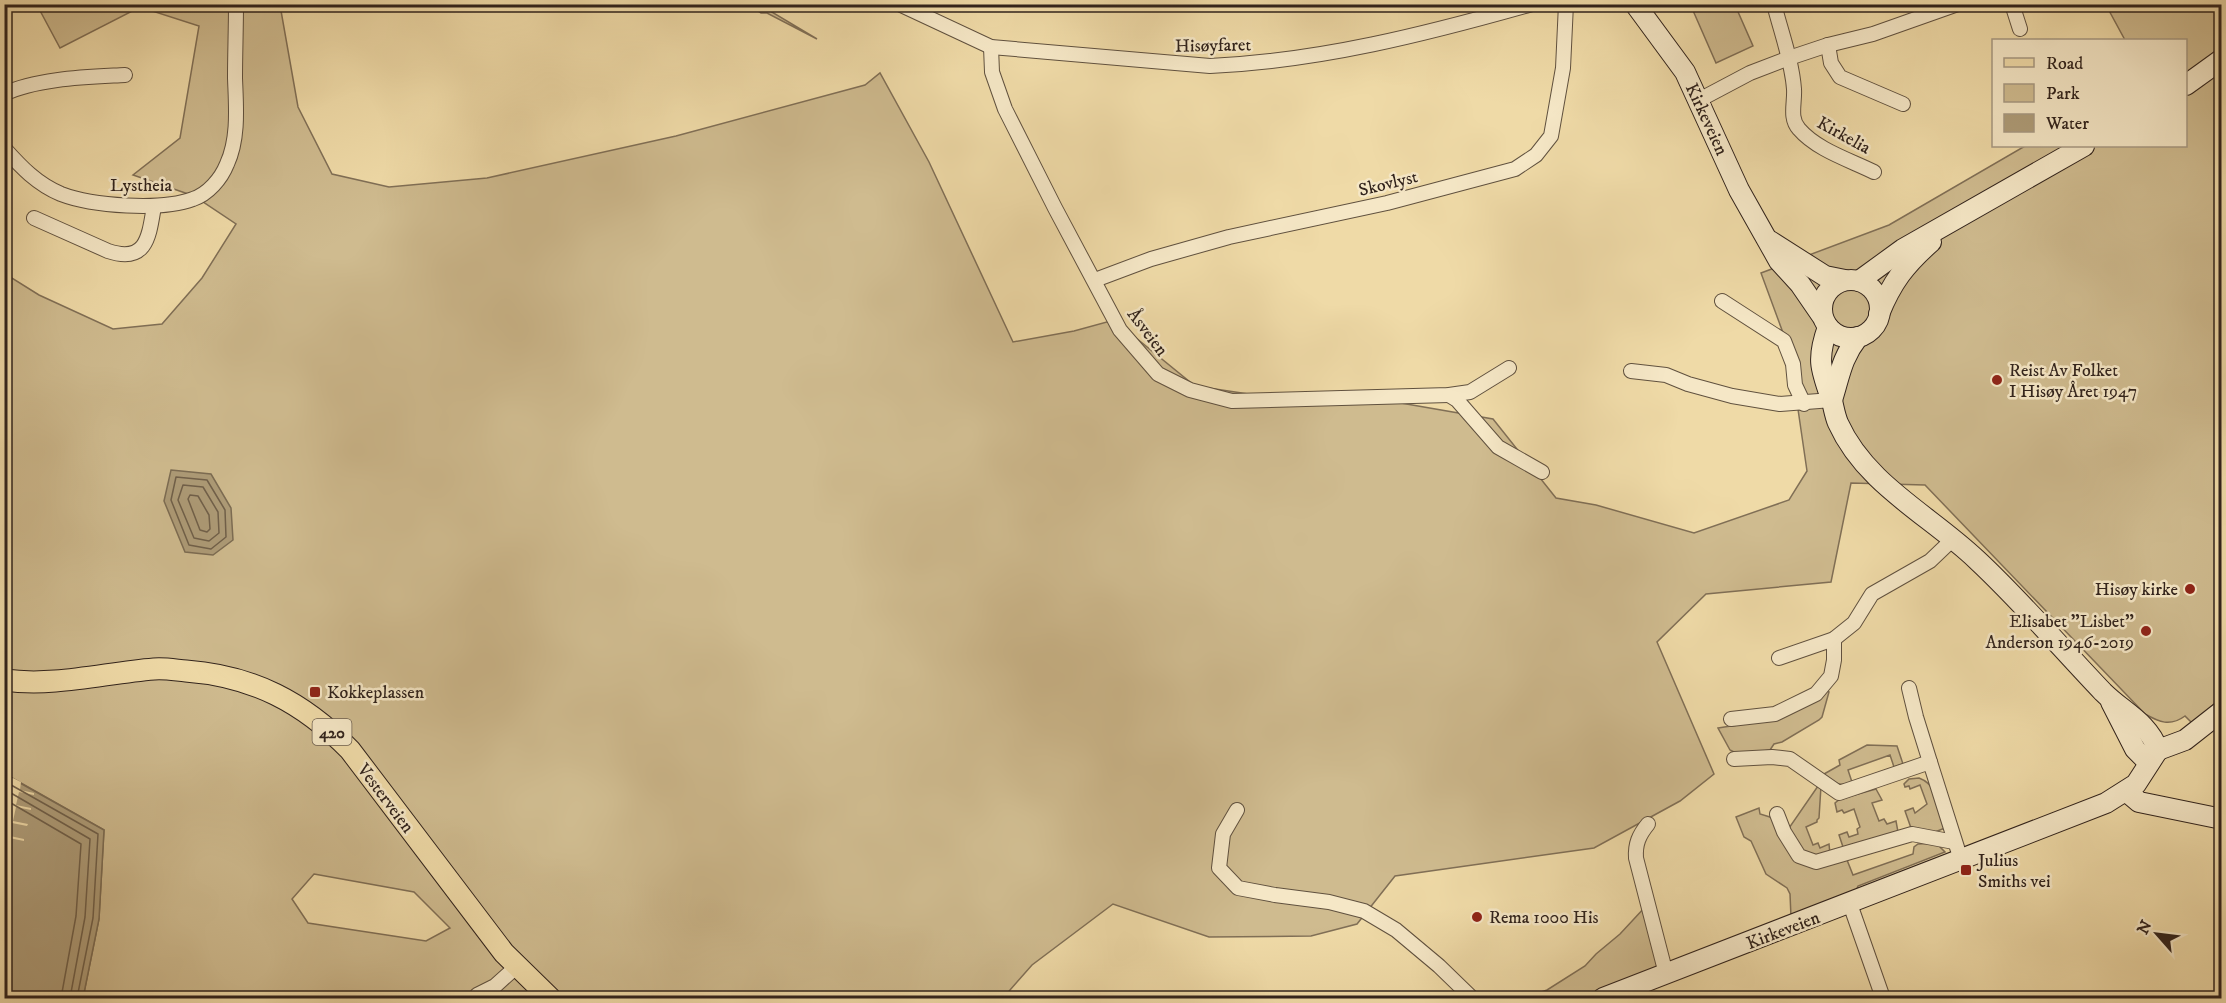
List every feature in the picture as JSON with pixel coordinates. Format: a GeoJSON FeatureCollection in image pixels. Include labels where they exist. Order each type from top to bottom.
{"type":"FeatureCollection","features":[{"type":"Feature","properties":{"kind":"main road","name":"Kirkeveien"},"geometry":{"type":"LineString","coordinates":[[1635,4],[1685,72],[1739,190],[1779,261],[1800,284],[1825,321]]}},
{"type":"Feature","properties":{"kind":"main road"},"geometry":{"type":"LineString","coordinates":[[2187,84],[2222,59]]}},
{"type":"Feature","properties":{"kind":"main road"},"geometry":{"type":"LineString","coordinates":[[2082,147],[1962,214],[1852,280],[1829,289],[1822,306],[1825,321],[1820,365],[1838,422],[1847,441],[1863,463],[1901,499],[2001,582],[2108,697],[2142,724],[2154,738],[2154,757],[2185,740],[2222,711]]}},
{"type":"Feature","properties":{"kind":"main road"},"geometry":{"type":"LineString","coordinates":[[1832,400],[1841,365],[1848,351],[1858,337],[1872,329],[1889,290],[1911,260],[1962,214]]}},
{"type":"Feature","properties":{"kind":"main road","name":"Kirkeveien"},"geometry":{"type":"LineString","coordinates":[[1768,240],[1825,276],[1852,280]]}},
{"type":"Feature","properties":{"kind":"main road"},"geometry":{"type":"LineString","coordinates":[[1852,280],[1866,284],[1877,297],[1879,314]]}},
{"type":"Feature","properties":{"kind":"main road"},"geometry":{"type":"LineString","coordinates":[[1825,321],[1841,336],[1858,337]]}},
{"type":"Feature","properties":{"kind":"main road","name":"Vesterveien"},"geometry":{"type":"LineString","coordinates":[[4,680],[52,681],[157,668],[213,673],[239,679],[270,691],[299,707],[328,728],[350,750],[516,967],[550,999]]}},
{"type":"Feature","properties":{"kind":"main road","name":"Kirkeveien"},"geometry":{"type":"LineString","coordinates":[[1604,999],[1850,904],[1958,851],[2106,803],[2136,784],[2154,757]]}},
{"type":"Feature","properties":{"kind":"main road"},"geometry":{"type":"LineString","coordinates":[[2126,791],[2139,802],[2222,819]]}},
{"type":"Feature","properties":{"kind":"street","name":"Lystheia"},"geometry":{"type":"LineString","coordinates":[[4,148],[29,175],[61,194],[96,203],[154,206],[177,204],[195,199],[212,186],[227,164],[233,146],[236,114],[236,4]]}},
{"type":"Feature","properties":{"kind":"street","name":"Hisøyfaret"},"geometry":{"type":"LineString","coordinates":[[899,4],[991,47],[1210,66],[1246,64],[1346,50],[1438,30],[1532,4]]}},
{"type":"Feature","properties":{"kind":"street","name":"Skovlyst"},"geometry":{"type":"LineString","coordinates":[[1095,280],[1151,259],[1229,237],[1387,203],[1515,169],[1536,155],[1551,136],[1563,68],[1566,4]]}},
{"type":"Feature","properties":{"kind":"street","name":"Kirkelia"},"geometry":{"type":"LineString","coordinates":[[1774,4],[1789,58],[1794,89],[1792,117],[1797,128],[1813,142],[1874,172]]}},
{"type":"Feature","properties":{"kind":"street"},"geometry":{"type":"LineString","coordinates":[[1699,100],[1750,74],[1789,58],[1873,34],[1958,4]]}},
{"type":"Feature","properties":{"kind":"street"},"geometry":{"type":"LineString","coordinates":[[2012,4],[2020,30]]}},
{"type":"Feature","properties":{"kind":"street"},"geometry":{"type":"LineString","coordinates":[[1828,45],[1831,63],[1840,77],[1903,104]]}},
{"type":"Feature","properties":{"kind":"street","name":"Åsveien"},"geometry":{"type":"LineString","coordinates":[[991,47],[992,72],[1005,109],[1055,208],[1124,335],[1158,374],[1190,390],[1232,401],[1449,395],[1470,392],[1509,368]]}},
{"type":"Feature","properties":{"kind":"street"},"geometry":{"type":"LineString","coordinates":[[4,94],[70,79],[125,75]]}},
{"type":"Feature","properties":{"kind":"street"},"geometry":{"type":"LineString","coordinates":[[34,218],[108,251],[129,255],[137,252],[145,244],[154,206]]}},
{"type":"Feature","properties":{"kind":"street"},"geometry":{"type":"LineString","coordinates":[[1722,300],[1784,341],[1793,364],[1796,386],[1804,404]]}},
{"type":"Feature","properties":{"kind":"street"},"geometry":{"type":"LineString","coordinates":[[1631,370],[1666,375],[1688,384],[1732,396],[1780,404],[1804,404],[1832,400]]}},
{"type":"Feature","properties":{"kind":"street"},"geometry":{"type":"LineString","coordinates":[[1449,395],[1457,400],[1498,447],[1542,471]]}},
{"type":"Feature","properties":{"kind":"street"},"geometry":{"type":"LineString","coordinates":[[1779,658],[1834,639],[1854,623],[1872,594],[1930,561],[1952,540]]}},
{"type":"Feature","properties":{"kind":"street"},"geometry":{"type":"LineString","coordinates":[[1731,719],[1775,714],[1816,694],[1831,676],[1834,639]]}},
{"type":"Feature","properties":{"kind":"street"},"geometry":{"type":"LineString","coordinates":[[1909,688],[1958,851]]}},
{"type":"Feature","properties":{"kind":"street"},"geometry":{"type":"LineString","coordinates":[[1734,759],[1772,757],[1790,759],[1839,793],[1930,762]]}},
{"type":"Feature","properties":{"kind":"street"},"geometry":{"type":"LineString","coordinates":[[1236,810],[1223,834],[1219,868],[1238,888],[1329,902],[1364,911],[1396,930],[1439,966],[1472,999]]}},
{"type":"Feature","properties":{"kind":"street"},"geometry":{"type":"LineString","coordinates":[[1777,814],[1798,856],[1816,862],[1912,834],[1958,851]]}},
{"type":"Feature","properties":{"kind":"street"},"geometry":{"type":"LineString","coordinates":[[1648,824],[1639,835],[1635,848],[1636,858],[1666,974]]}},
{"type":"Feature","properties":{"kind":"street"},"geometry":{"type":"LineString","coordinates":[[1850,904],[1883,999]]}},
{"type":"Feature","properties":{"kind":"street"},"geometry":{"type":"LineString","coordinates":[[477,995],[495,986],[516,967]]}},
{"type":"Feature","properties":{"kind":"green space"},"geometry":{"type":"Polygon","coordinates":[[[37,5],[280,5],[298,107],[332,174],[389,187],[487,178],[676,136],[865,85],[880,73],[929,162],[1013,342],[1074,331],[1114,320],[1195,386],[1295,401],[1395,402],[1493,419],[1556,498],[1596,505],[1694,533],[1789,500],[1807,471],[1792,368],[1793,360],[1761,273],[1889,225],[2023,147],[2187,147],[2187,39],[2124,39],[2106,5],[2221,5],[2221,698],[2193,724],[2185,716],[2165,722],[2145,714],[1925,485],[1851,483],[1831,582],[1706,594],[1657,642],[1714,774],[1680,801],[1594,848],[1395,876],[1357,924],[1311,936],[1209,937],[1113,904],[1032,965],[1003,998],[83,998],[99,919],[104,830],[5,774],[4,273],[39,295],[113,329],[162,324],[202,278],[236,224],[194,196],[133,175],[180,138],[199,26],[140,7],[60,48],[37,5]],[[314,874],[292,899],[308,923],[426,941],[450,928],[414,892],[314,874]]]}},
{"type":"Feature","properties":{"kind":"green space"},"geometry":{"type":"Polygon","coordinates":[[[749,5],[760,5],[817,39],[767,13],[761,13],[749,5]]]}},
{"type":"Feature","properties":{"kind":"green space"},"geometry":{"type":"Polygon","coordinates":[[[1735,5],[1753,46],[1716,63],[1691,6],[1735,5]]]}},
{"type":"Feature","properties":{"kind":"green space"},"geometry":{"type":"Polygon","coordinates":[[[1827,691],[1829,692],[1822,717],[1782,742],[1774,744],[1770,750],[1749,753],[1734,752],[1730,750],[1718,728],[1762,721],[1789,713],[1803,707],[1827,691]]]}},
{"type":"Feature","properties":{"kind":"green space"},"geometry":{"type":"Polygon","coordinates":[[[1867,745],[1897,746],[1903,764],[1894,767],[1890,755],[1848,770],[1852,782],[1844,784],[1833,782],[1824,774],[1840,765],[1839,760],[1867,745]]]}},
{"type":"Feature","properties":{"kind":"green space"},"geometry":{"type":"Polygon","coordinates":[[[1919,778],[1926,781],[1935,792],[1945,828],[1935,832],[1911,828],[1905,811],[1913,808],[1915,813],[1927,804],[1920,785],[1910,789],[1904,784],[1909,779],[1919,778]]]}},
{"type":"Feature","properties":{"kind":"green space"},"geometry":{"type":"Polygon","coordinates":[[[1818,786],[1821,786],[1819,818],[1817,822],[1806,827],[1813,845],[1818,843],[1820,848],[1829,844],[1830,854],[1814,855],[1808,854],[1799,847],[1789,828],[1818,786]]]}},
{"type":"Feature","properties":{"kind":"green space"},"geometry":{"type":"Polygon","coordinates":[[[1876,789],[1882,800],[1872,803],[1879,821],[1884,819],[1887,824],[1896,821],[1898,832],[1844,850],[1839,835],[1847,832],[1849,837],[1858,834],[1857,829],[1860,827],[1854,809],[1844,813],[1842,810],[1837,812],[1835,803],[1840,799],[1876,789]]]}},
{"type":"Feature","properties":{"kind":"green space"},"geometry":{"type":"Polygon","coordinates":[[[1759,808],[1760,814],[1773,818],[1792,854],[1847,860],[1853,875],[1913,854],[1914,847],[1918,844],[1936,843],[1945,852],[1858,886],[1855,893],[1791,917],[1790,894],[1787,888],[1766,874],[1751,841],[1744,837],[1736,817],[1759,808]]]}},
{"type":"Feature","properties":{"kind":"green space"},"geometry":{"type":"Polygon","coordinates":[[[1646,906],[1662,966],[1579,998],[1525,998],[1547,990],[1585,966],[1646,906]]]}},
{"type":"Feature","properties":{"kind":"water"},"geometry":{"type":"Polygon","coordinates":[[[171,470],[211,474],[231,508],[233,540],[213,555],[185,552],[164,501],[171,470]]]}},
{"type":"Feature","properties":{"kind":"water"},"geometry":{"type":"Polygon","coordinates":[[[4,774],[104,830],[99,919],[83,998],[5,998],[4,774]]]}},
{"type":"Feature","properties":{"kind":"pier"},"geometry":{"type":"Polygon","coordinates":[[[13,778],[21,782],[20,790],[34,793],[34,795],[19,792],[16,805],[31,808],[31,810],[16,807],[13,821],[28,824],[27,826],[12,823],[10,836],[24,839],[24,841],[9,838],[5,846],[5,782],[13,778]]]}},
{"type":"Feature","properties":{"kind":"place","name":"Reist Av Folket I Hisøy Året 1947"},"geometry":{"type":"Point","coordinates":[1997,380]}},
{"type":"Feature","properties":{"kind":"place","name":"Hisøy kirke"},"geometry":{"type":"Point","coordinates":[2190,589]}},
{"type":"Feature","properties":{"kind":"place","name":"Elisabet \"Lisbet\" Anderson 1946-2019"},"geometry":{"type":"Point","coordinates":[2146,631]}},
{"type":"Feature","properties":{"kind":"place","name":"Kokkeplassen"},"geometry":{"type":"Point","coordinates":[315,692]}},
{"type":"Feature","properties":{"kind":"place","name":"Julius Smiths vei"},"geometry":{"type":"Point","coordinates":[1966,870]}},
{"type":"Feature","properties":{"kind":"place","name":"Rema 1000 His"},"geometry":{"type":"Point","coordinates":[1477,917]}}]}
